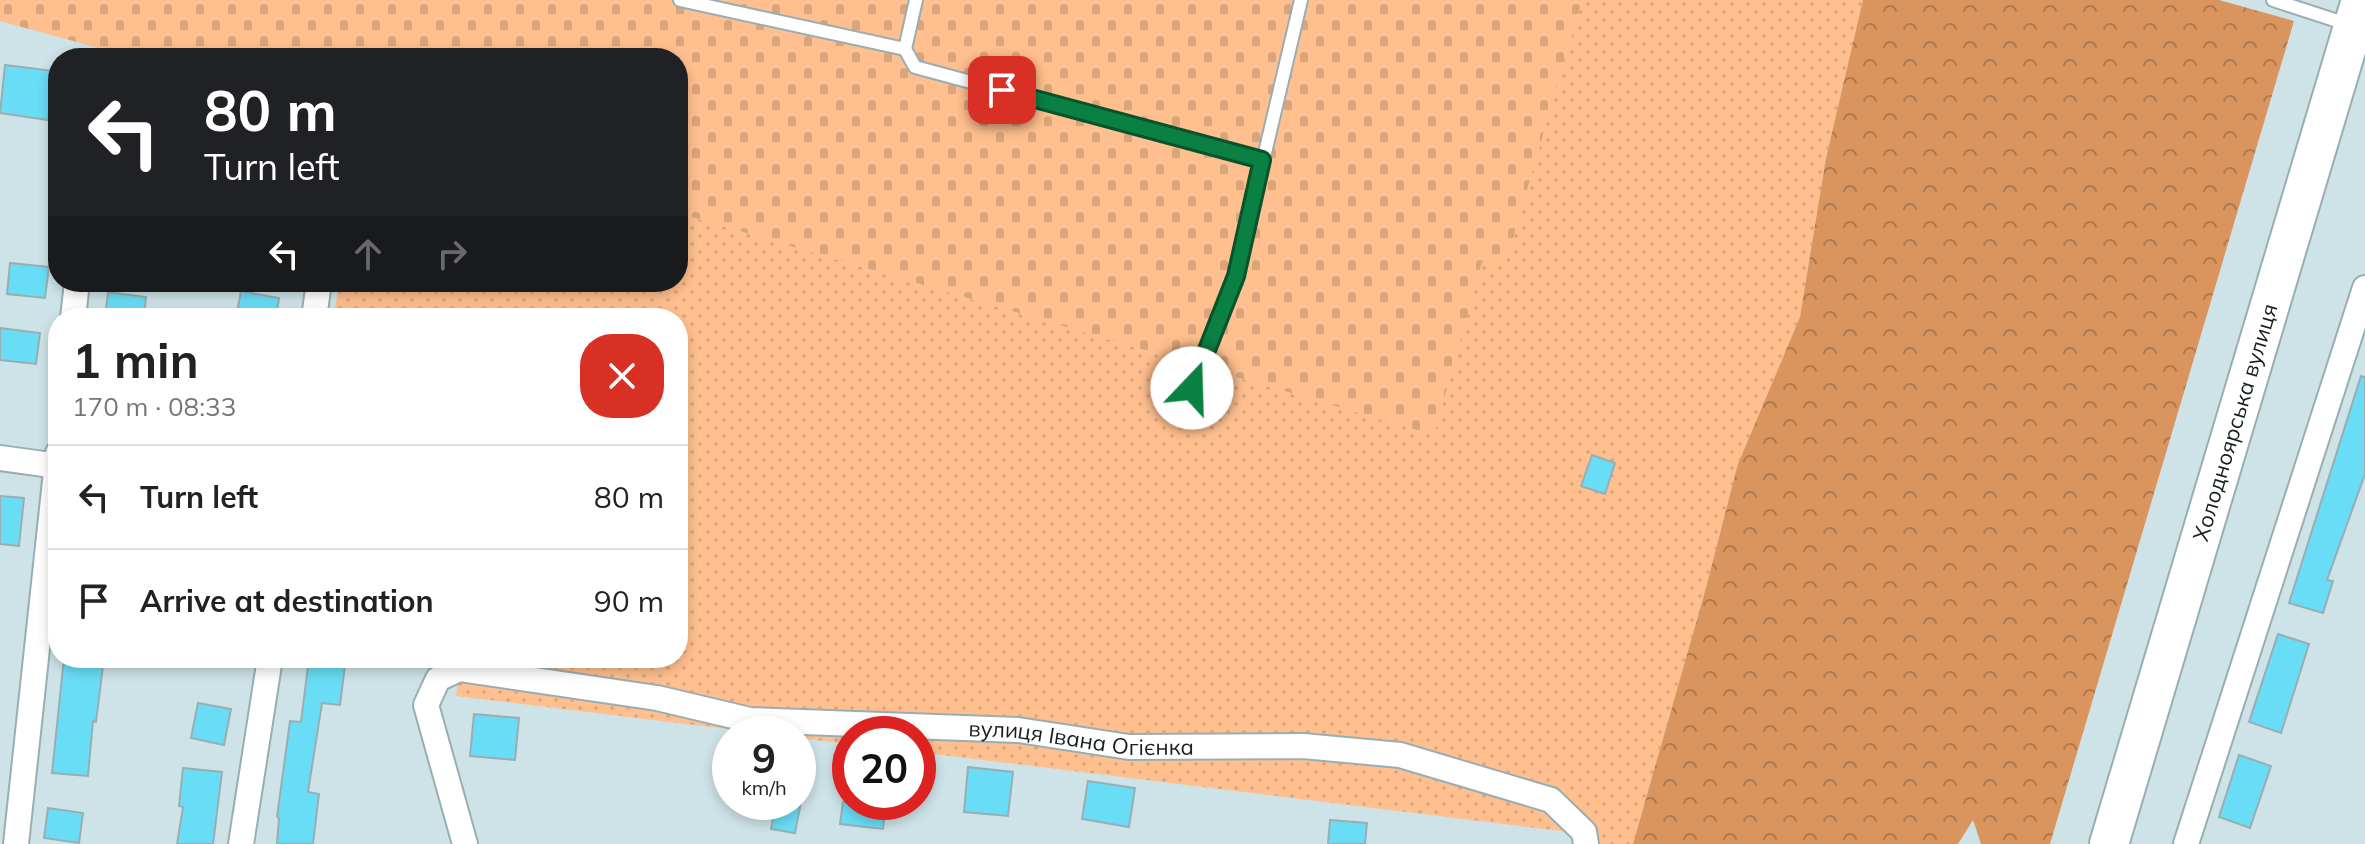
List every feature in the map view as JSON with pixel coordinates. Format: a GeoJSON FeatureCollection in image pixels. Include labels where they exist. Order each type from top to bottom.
{"type":"FeatureCollection","features":[{"type":"Feature","properties":{"kind":"main road","name":"Холодноярська вулиця"},"geometry":{"type":"LineString","coordinates":[[2109,844],[2357,13]]}},
{"type":"Feature","properties":{"kind":"street"},"geometry":{"type":"LineString","coordinates":[[2186,844],[2365,288]]}},
{"type":"Feature","properties":{"kind":"street"},"geometry":{"type":"LineString","coordinates":[[0,458],[48,461]]}},
{"type":"Feature","properties":{"kind":"street"},"geometry":{"type":"LineString","coordinates":[[16,844],[48,553]]}},
{"type":"Feature","properties":{"kind":"street"},"geometry":{"type":"LineString","coordinates":[[241,844],[268,668]]}},
{"type":"Feature","properties":{"kind":"street","name":"вулиця Івана Огієнка"},"geometry":{"type":"LineString","coordinates":[[465,844],[426,705],[438,679],[459,669],[657,698],[750,720],[1018,730],[1129,747],[1303,746],[1400,755],[1551,800],[1584,832],[1586,844]]}},
{"type":"Feature","properties":{"kind":"lane"},"geometry":{"type":"LineString","coordinates":[[680,0],[905,49]]}},
{"type":"Feature","properties":{"kind":"lane"},"geometry":{"type":"LineString","coordinates":[[916,0],[905,49],[915,67],[1262,160]]}},
{"type":"Feature","properties":{"kind":"lane"},"geometry":{"type":"LineString","coordinates":[[1192,388],[1236,276],[1301,0]]}},
{"type":"Feature","properties":{"kind":"lane"},"geometry":{"type":"LineString","coordinates":[[2273,0],[2357,13]]}},
{"type":"Feature","properties":{"kind":"green space"},"geometry":{"type":"Polygon","coordinates":[[[0,0],[1582,0],[1505,266],[1482,262],[1434,435],[688,216],[688,48],[99,48],[0,21],[0,0]]]}},
{"type":"Feature","properties":{"kind":"green space"},"geometry":{"type":"Polygon","coordinates":[[[1582,0],[1863,0],[1826,158],[1800,317],[1738,464],[1633,844],[1591,844],[1593,835],[936,754],[936,716],[832,716],[832,742],[816,740],[816,716],[712,716],[712,727],[456,696],[460,668],[688,668],[688,308],[335,308],[338,292],[688,292],[688,216],[1434,435],[1482,262],[1505,265],[1582,0]]]}},
{"type":"Feature","properties":{"kind":"green space"},"geometry":{"type":"Polygon","coordinates":[[[1863,0],[2219,0],[2294,21],[2050,844],[1981,844],[1973,820],[1958,844],[1633,844],[1738,464],[1800,317],[1826,158],[1863,0]]]}},
{"type":"Feature","properties":{"kind":"building"},"geometry":{"type":"Polygon","coordinates":[[[5,65],[48,70],[48,120],[0,113],[5,65]]]}},
{"type":"Feature","properties":{"kind":"building"},"geometry":{"type":"Polygon","coordinates":[[[10,263],[48,267],[45,298],[7,294],[10,263]]]}},
{"type":"Feature","properties":{"kind":"building"},"geometry":{"type":"Polygon","coordinates":[[[108,292],[146,297],[145,308],[106,308],[108,292]]]}},
{"type":"Feature","properties":{"kind":"building"},"geometry":{"type":"Polygon","coordinates":[[[241,292],[279,298],[278,308],[238,308],[241,292]]]}},
{"type":"Feature","properties":{"kind":"building"},"geometry":{"type":"Polygon","coordinates":[[[0,328],[40,333],[36,364],[0,360],[0,328]]]}},
{"type":"Feature","properties":{"kind":"building"},"geometry":{"type":"Polygon","coordinates":[[[2361,376],[2365,377],[2365,474],[2327,580],[2333,581],[2323,613],[2289,603],[2361,376]]]}},
{"type":"Feature","properties":{"kind":"building"},"geometry":{"type":"Polygon","coordinates":[[[1592,455],[1615,463],[1605,494],[1581,486],[1592,455]]]}},
{"type":"Feature","properties":{"kind":"building"},"geometry":{"type":"Polygon","coordinates":[[[0,496],[24,498],[19,546],[0,544],[0,496]]]}},
{"type":"Feature","properties":{"kind":"building"},"geometry":{"type":"Polygon","coordinates":[[[2278,634],[2309,644],[2281,733],[2249,722],[2278,634]]]}},
{"type":"Feature","properties":{"kind":"building"},"geometry":{"type":"Polygon","coordinates":[[[63,668],[103,668],[96,722],[93,721],[88,776],[52,773],[63,668]]]}},
{"type":"Feature","properties":{"kind":"building"},"geometry":{"type":"Polygon","coordinates":[[[308,668],[345,668],[340,705],[322,703],[308,792],[319,794],[313,844],[277,844],[277,817],[290,721],[301,722],[308,668]]]}},
{"type":"Feature","properties":{"kind":"building"},"geometry":{"type":"Polygon","coordinates":[[[198,703],[231,709],[224,745],[191,738],[198,703]]]}},
{"type":"Feature","properties":{"kind":"building"},"geometry":{"type":"Polygon","coordinates":[[[474,714],[519,718],[515,760],[470,756],[474,714]]]}},
{"type":"Feature","properties":{"kind":"building"},"geometry":{"type":"Polygon","coordinates":[[[2239,755],[2271,766],[2250,828],[2219,817],[2239,755]]]}},
{"type":"Feature","properties":{"kind":"building"},"geometry":{"type":"Polygon","coordinates":[[[968,767],[1013,772],[1008,816],[964,812],[968,767]]]}},
{"type":"Feature","properties":{"kind":"building"},"geometry":{"type":"Polygon","coordinates":[[[183,768],[222,772],[213,844],[177,844],[183,807],[179,806],[183,768]]]}},
{"type":"Feature","properties":{"kind":"building"},"geometry":{"type":"Polygon","coordinates":[[[1088,781],[1135,788],[1129,827],[1082,819],[1088,781]]]}},
{"type":"Feature","properties":{"kind":"building"},"geometry":{"type":"Polygon","coordinates":[[[48,808],[83,813],[79,843],[44,838],[48,808]]]}},
{"type":"Feature","properties":{"kind":"building"},"geometry":{"type":"Polygon","coordinates":[[[773,820],[798,820],[795,833],[771,829],[773,820]]]}},
{"type":"Feature","properties":{"kind":"building"},"geometry":{"type":"Polygon","coordinates":[[[841,820],[884,820],[883,829],[840,824],[841,820]]]}},
{"type":"Feature","properties":{"kind":"building"},"geometry":{"type":"Polygon","coordinates":[[[1330,820],[1367,823],[1365,844],[1328,844],[1330,820]]]}},
{"type":"Feature","properties":{"kind":"route"},"geometry":{"type":"LineString","coordinates":[[1002,90],[1262,160],[1236,276],[1192,388]]}}]}
